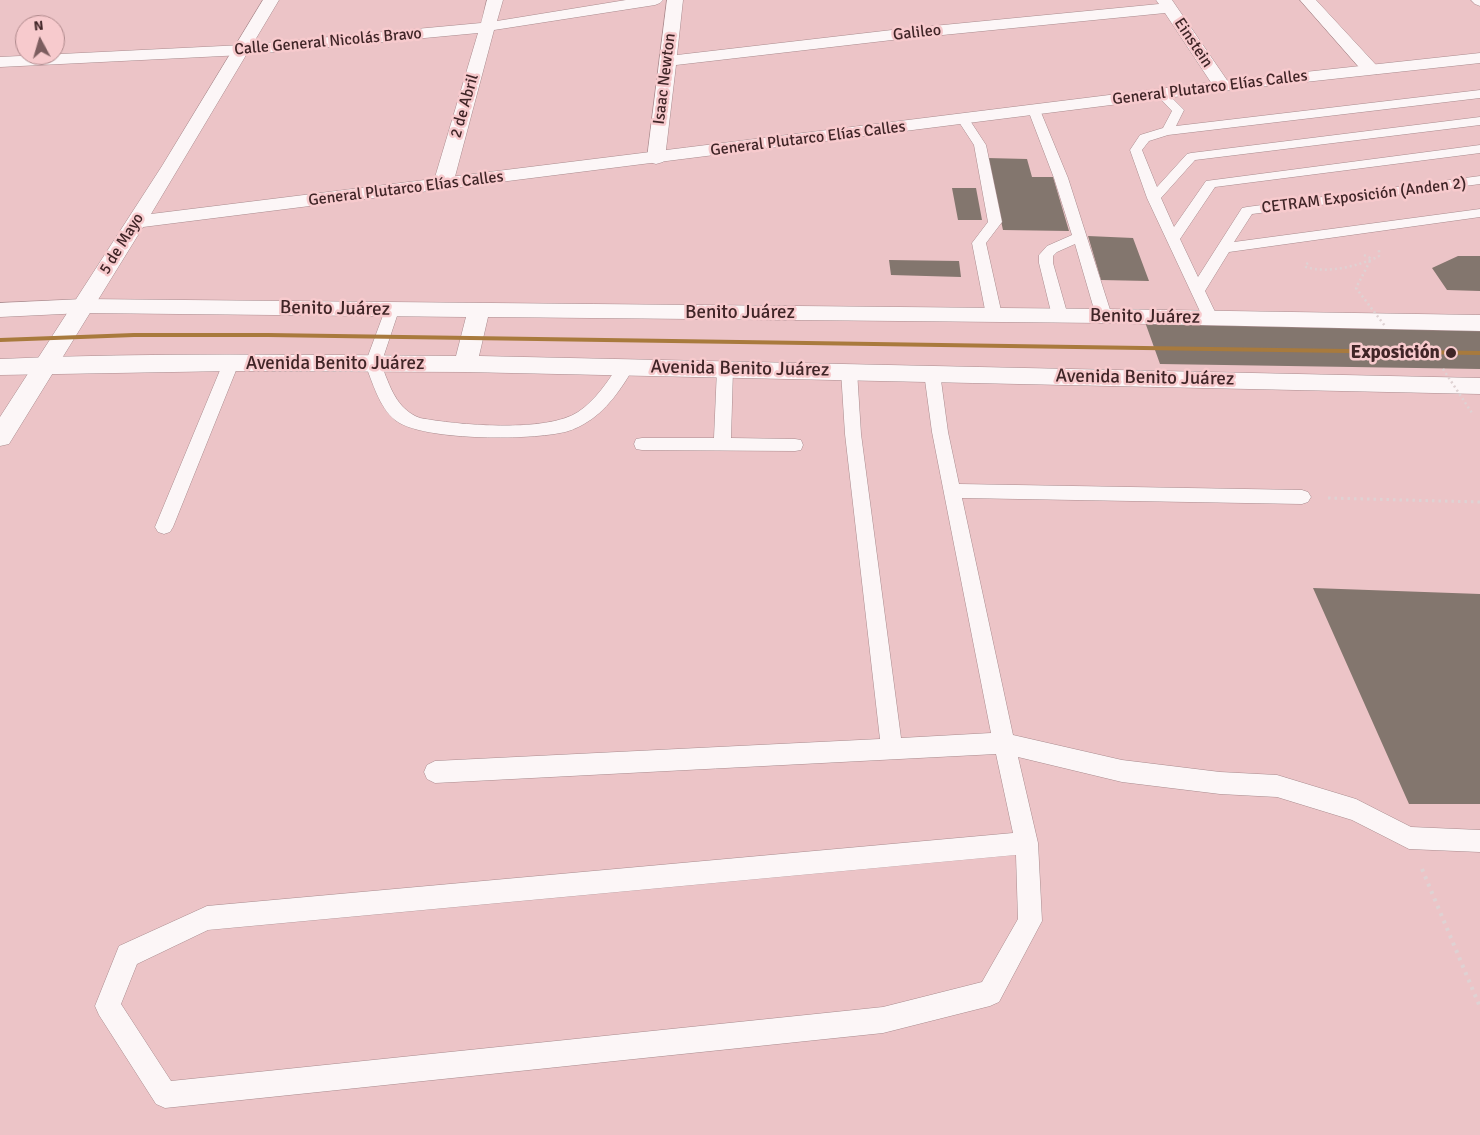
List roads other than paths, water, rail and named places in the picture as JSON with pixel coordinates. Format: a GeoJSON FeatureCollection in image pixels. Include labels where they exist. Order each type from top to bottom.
{"type":"FeatureCollection","features":[{"type":"Feature","properties":{"kind":"street","name":"5 de Mayo"},"geometry":{"type":"LineString","coordinates":[[0,437],[243,50],[271,0]]}},
{"type":"Feature","properties":{"kind":"street","name":"2 de Abril"},"geometry":{"type":"LineString","coordinates":[[443,184],[495,0]]}},
{"type":"Feature","properties":{"kind":"street","name":"Calle General Nicolás Bravo"},"geometry":{"type":"LineString","coordinates":[[0,62],[243,50],[486,27],[655,0]]}},
{"type":"Feature","properties":{"kind":"street","name":"Isaac Newton"},"geometry":{"type":"LineString","coordinates":[[656,158],[675,0]]}},
{"type":"Feature","properties":{"kind":"street"},"geometry":{"type":"LineString","coordinates":[[1308,0],[1371,70]]}},
{"type":"Feature","properties":{"kind":"street","name":"Galileo"},"geometry":{"type":"LineString","coordinates":[[667,61],[1166,4]]}},
{"type":"Feature","properties":{"kind":"street","name":"Einstein"},"geometry":{"type":"LineString","coordinates":[[1166,4],[1222,86]]}},
{"type":"Feature","properties":{"kind":"street","name":"General Plutarco Elías Calles"},"geometry":{"type":"LineString","coordinates":[[136,222],[1222,86],[1480,58]]}},
{"type":"Feature","properties":{"kind":"street","name":"Benito Juárez"},"geometry":{"type":"LineString","coordinates":[[0,310],[83,306],[1104,316],[1480,323]]}},
{"type":"Feature","properties":{"kind":"street"},"geometry":{"type":"LineString","coordinates":[[466,364],[479,311]]}},
{"type":"Feature","properties":{"kind":"street"},"geometry":{"type":"LineString","coordinates":[[1425,322],[1480,315]]}},
{"type":"Feature","properties":{"kind":"street","name":"Avenida Benito Juárez"},"geometry":{"type":"LineString","coordinates":[[0,368],[46,365],[231,363],[466,364],[1468,383]]}},
{"type":"Feature","properties":{"kind":"lane"},"geometry":{"type":"LineString","coordinates":[[1162,94],[1178,110],[1168,131]]}},
{"type":"Feature","properties":{"kind":"lane"},"geometry":{"type":"LineString","coordinates":[[1210,318],[1154,198],[1136,150],[1138,143],[1145,137],[1168,131],[1480,94]]}},
{"type":"Feature","properties":{"kind":"lane"},"geometry":{"type":"LineString","coordinates":[[1034,110],[1061,178],[1104,316]]}},
{"type":"Feature","properties":{"kind":"lane"},"geometry":{"type":"LineString","coordinates":[[963,119],[980,145],[995,222],[979,243],[994,315]]}},
{"type":"Feature","properties":{"kind":"lane"},"geometry":{"type":"LineString","coordinates":[[1154,198],[1191,157],[1480,121]]}},
{"type":"Feature","properties":{"kind":"lane"},"geometry":{"type":"LineString","coordinates":[[1173,239],[1211,184],[1480,149]]}},
{"type":"Feature","properties":{"kind":"lane","name":"CETRAM Exposición (Anden 2)"},"geometry":{"type":"LineString","coordinates":[[1224,248],[1247,211],[1480,180]]}},
{"type":"Feature","properties":{"kind":"lane"},"geometry":{"type":"LineString","coordinates":[[1197,291],[1224,248],[1480,213]]}},
{"type":"Feature","properties":{"kind":"lane"},"geometry":{"type":"LineString","coordinates":[[1060,316],[1046,263],[1046,255],[1052,249],[1078,237]]}},
{"type":"Feature","properties":{"kind":"lane"},"geometry":{"type":"LineString","coordinates":[[392,310],[373,364],[394,408],[404,419],[424,427],[531,430],[562,426],[584,416],[606,395],[626,367]]}},
{"type":"Feature","properties":{"kind":"lane"},"geometry":{"type":"LineString","coordinates":[[164,527],[231,363]]}},
{"type":"Feature","properties":{"kind":"lane"},"geometry":{"type":"LineString","coordinates":[[722,444],[725,369]]}},
{"type":"Feature","properties":{"kind":"lane"},"geometry":{"type":"LineString","coordinates":[[850,371],[853,434],[892,749]]}},
{"type":"Feature","properties":{"kind":"lane"},"geometry":{"type":"LineString","coordinates":[[932,373],[940,432],[1004,743],[1027,843],[1030,921],[990,994],[883,1020],[166,1095],[108,1006],[128,955],[207,918],[1027,843]]}},
{"type":"Feature","properties":{"kind":"lane"},"geometry":{"type":"LineString","coordinates":[[642,444],[795,445]]}},
{"type":"Feature","properties":{"kind":"lane"},"geometry":{"type":"LineString","coordinates":[[952,491],[1302,497]]}},
{"type":"Feature","properties":{"kind":"lane"},"geometry":{"type":"LineString","coordinates":[[435,772],[1004,743],[1122,770],[1220,783],[1278,786],[1356,810],[1409,838],[1480,841]]}},
{"type":"Feature","properties":{"kind":"place","name":"Exposición"},"geometry":{"type":"Point","coordinates":[1451,353]}}]}
